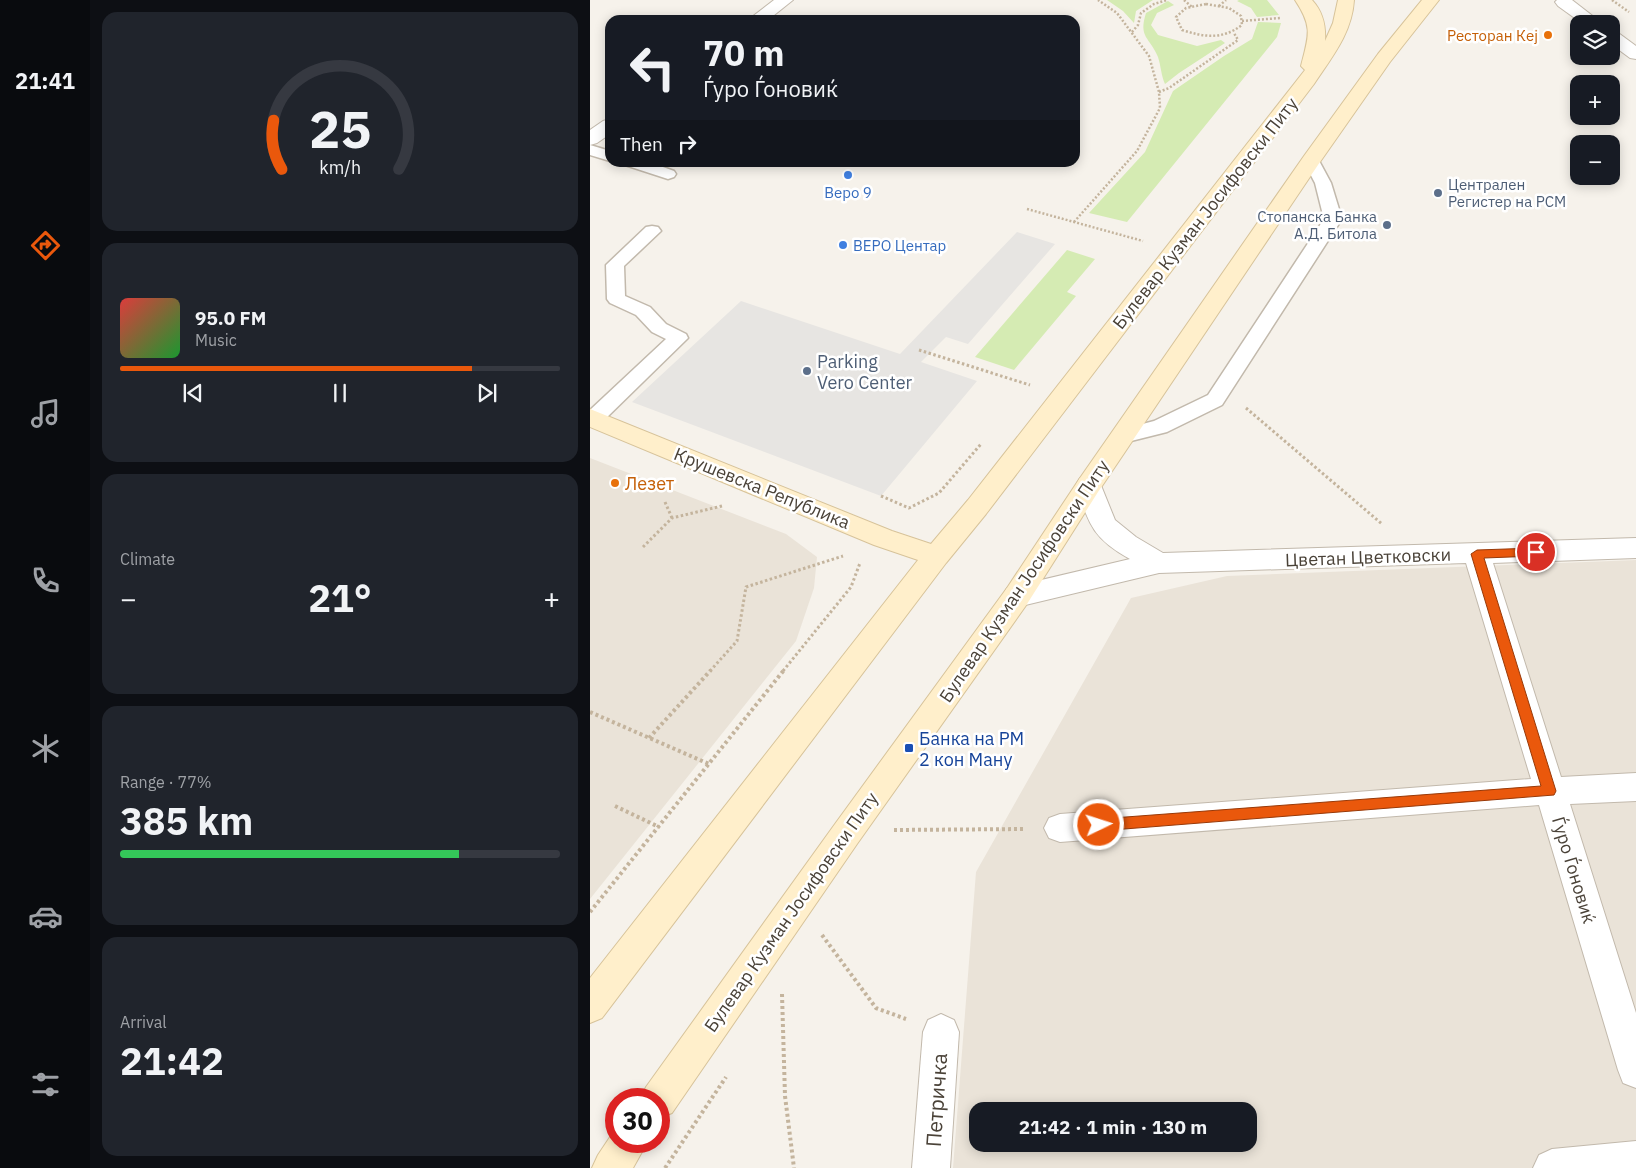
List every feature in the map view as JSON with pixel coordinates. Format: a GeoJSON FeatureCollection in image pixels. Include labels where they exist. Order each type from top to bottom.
{"type":"FeatureCollection","features":[{"type":"Feature","properties":{"kind":"street"},"geometry":{"type":"LineString","coordinates":[[763,15],[785,0]]}},
{"type":"Feature","properties":{"kind":"street","name":"Булевар Кузман Јосифовски Питу"},"geometry":{"type":"LineString","coordinates":[[1303,0],[1312,10],[1318,30],[1305,84]]}},
{"type":"Feature","properties":{"kind":"street","name":"Булевар Кузман Јосифовски Питу"},"geometry":{"type":"LineString","coordinates":[[590,1006],[936,556],[977,507],[1305,84],[1332,44],[1346,9],[1346,0]]}},
{"type":"Feature","properties":{"kind":"street","name":"Булевар Кузман Јосифовски Питу"},"geometry":{"type":"LineString","coordinates":[[667,1088],[846,834],[1017,596],[1089,486],[1311,160],[1384,58],[1431,0]]}},
{"type":"Feature","properties":{"kind":"street"},"geometry":{"type":"LineString","coordinates":[[1564,2],[1582,15]]}},
{"type":"Feature","properties":{"kind":"street","name":"Булевар Кузман Јосифовски Питу"},"geometry":{"type":"LineString","coordinates":[[1384,58],[1402,15],[1404,5]]}},
{"type":"Feature","properties":{"kind":"street"},"geometry":{"type":"LineString","coordinates":[[1620,42],[1636,54]]}},
{"type":"Feature","properties":{"kind":"street"},"geometry":{"type":"LineString","coordinates":[[590,139],[605,128]]}},
{"type":"Feature","properties":{"kind":"street","name":"Крушевска Република"},"geometry":{"type":"LineString","coordinates":[[592,418],[883,538],[936,556]]}},
{"type":"Feature","properties":{"kind":"street"},"geometry":{"type":"LineString","coordinates":[[1089,486],[1100,518],[1111,532],[1123,542],[1159,563]]}},
{"type":"Feature","properties":{"kind":"street","name":"Цветан Цветковски"},"geometry":{"type":"LineString","coordinates":[[1017,596],[1159,563],[1636,548]]}},
{"type":"Feature","properties":{"kind":"street","name":"Ѓуро Ѓоновиќ"},"geometry":{"type":"LineString","coordinates":[[1477,554],[1636,1070]]}},
{"type":"Feature","properties":{"kind":"street"},"geometry":{"type":"LineString","coordinates":[[1060,828],[1549,791],[1636,787]]}},
{"type":"Feature","properties":{"kind":"street","name":"Петричка"},"geometry":{"type":"LineString","coordinates":[[931,1168],[941,1032]]}},
{"type":"Feature","properties":{"kind":"street"},"geometry":{"type":"LineString","coordinates":[[610,1168],[621,1153]]}},
{"type":"Feature","properties":{"kind":"street"},"geometry":{"type":"LineString","coordinates":[[1552,1168],[1636,1160]]}},
{"type":"Feature","properties":{"kind":"lane"},"geometry":{"type":"LineString","coordinates":[[590,150],[605,154]]}},
{"type":"Feature","properties":{"kind":"lane"},"geometry":{"type":"LineString","coordinates":[[1123,436],[1160,427],[1215,400],[1333,219],[1323,183],[1311,160]]}},
{"type":"Feature","properties":{"kind":"lane"},"geometry":{"type":"LineString","coordinates":[[646,167],[668,174]]}},
{"type":"Feature","properties":{"kind":"lane"},"geometry":{"type":"LineString","coordinates":[[592,418],[679,338],[659,328],[643,311],[616,298],[615,265],[652,231]]}},
{"type":"Feature","properties":{"kind":"path"},"geometry":{"type":"LineString","coordinates":[[1074,222],[1137,151],[1160,108],[1159,92],[1149,56],[1117,13],[1098,0]]}},
{"type":"Feature","properties":{"kind":"path"},"geometry":{"type":"LineString","coordinates":[[1132,32],[1138,25],[1141,13],[1154,4],[1167,0]]}},
{"type":"Feature","properties":{"kind":"path"},"geometry":{"type":"LineString","coordinates":[[1184,0],[1192,7]]}},
{"type":"Feature","properties":{"kind":"path"},"geometry":{"type":"LineString","coordinates":[[1219,6],[1226,0]]}},
{"type":"Feature","properties":{"kind":"path"},"geometry":{"type":"LineString","coordinates":[[1612,0],[1636,17]]}},
{"type":"Feature","properties":{"kind":"path"},"geometry":{"type":"LineString","coordinates":[[1206,4],[1219,6],[1229,8],[1241,16],[1242,25],[1234,33],[1223,36],[1202,37],[1182,30],[1176,17],[1186,8],[1206,4]]}},
{"type":"Feature","properties":{"kind":"path"},"geometry":{"type":"LineString","coordinates":[[1242,21],[1275,18]]}},
{"type":"Feature","properties":{"kind":"path"},"geometry":{"type":"LineString","coordinates":[[1159,92],[1169,88],[1238,40],[1234,33]]}},
{"type":"Feature","properties":{"kind":"path"},"geometry":{"type":"LineString","coordinates":[[1027,209],[1146,242]]}},
{"type":"Feature","properties":{"kind":"path"},"geometry":{"type":"LineString","coordinates":[[919,350],[1031,386]]}},
{"type":"Feature","properties":{"kind":"path"},"geometry":{"type":"LineString","coordinates":[[1224,384],[1235,399],[1419,556]]}},
{"type":"Feature","properties":{"kind":"path"},"geometry":{"type":"LineString","coordinates":[[881,496],[909,508]]}},
{"type":"Feature","properties":{"kind":"path"},"geometry":{"type":"LineString","coordinates":[[665,502],[672,518]]}},
{"type":"Feature","properties":{"kind":"path"},"geometry":{"type":"LineString","coordinates":[[643,547],[672,518],[728,505]]}},
{"type":"Feature","properties":{"kind":"path"},"geometry":{"type":"LineString","coordinates":[[649,738],[737,641],[746,587],[846,555],[840,549]]}},
{"type":"Feature","properties":{"kind":"path"},"geometry":{"type":"LineString","coordinates":[[590,912],[851,586],[861,563],[854,559]]}},
{"type":"Feature","properties":{"kind":"path"},"geometry":{"type":"LineString","coordinates":[[590,712],[709,764]]}},
{"type":"Feature","properties":{"kind":"path"},"geometry":{"type":"LineString","coordinates":[[615,806],[659,827]]}},
{"type":"Feature","properties":{"kind":"path"},"geometry":{"type":"LineString","coordinates":[[891,830],[1060,828]]}},
{"type":"Feature","properties":{"kind":"path"},"geometry":{"type":"LineString","coordinates":[[822,934],[876,1008],[941,1032]]}},
{"type":"Feature","properties":{"kind":"path"},"geometry":{"type":"LineString","coordinates":[[782,994],[785,1096],[794,1168]]}},
{"type":"Feature","properties":{"kind":"shaded area","name":"Parking Vero Center"},"geometry":{"type":"Polygon","coordinates":[[[1017,232],[1055,244],[968,344],[946,337],[921,362],[977,381],[881,496],[632,402],[741,301],[900,354],[1017,232]]]}},
{"type":"Feature","properties":{"kind":"shaded area"},"geometry":{"type":"Polygon","coordinates":[[[590,458],[786,534],[817,557],[814,588],[796,641],[590,899],[590,458]]]}},
{"type":"Feature","properties":{"kind":"shaded area"},"geometry":{"type":"Polygon","coordinates":[[[1636,560],[1636,1168],[953,1168],[976,872],[1131,598],[1227,576],[1636,560]]]}},
{"type":"Feature","properties":{"kind":"green space"},"geometry":{"type":"Polygon","coordinates":[[[1107,0],[1153,0],[1136,11],[1134,23],[1123,11],[1107,0]]]}},
{"type":"Feature","properties":{"kind":"green space"},"geometry":{"type":"Polygon","coordinates":[[[1267,0],[1279,15],[1257,17],[1251,8],[1237,1],[1267,0]]]}},
{"type":"Feature","properties":{"kind":"green space"},"geometry":{"type":"Polygon","coordinates":[[[1168,1],[1174,5],[1157,13],[1151,25],[1158,35],[1197,46],[1221,40],[1225,43],[1165,84],[1158,57],[1143,28],[1146,13],[1168,1]]]}},
{"type":"Feature","properties":{"kind":"green space"},"geometry":{"type":"Polygon","coordinates":[[[1258,22],[1281,23],[1277,37],[1127,222],[1089,213],[1145,152],[1173,91],[1252,39],[1258,22]]]}},
{"type":"Feature","properties":{"kind":"green space"},"geometry":{"type":"Polygon","coordinates":[[[1067,250],[1095,259],[1067,292],[1076,296],[1014,370],[975,357],[1067,250]]]}},
{"type":"Feature","properties":{"kind":"place","name":"Ресторан Кej"},"geometry":{"type":"Point","coordinates":[1548,35]}},
{"type":"Feature","properties":{"kind":"place","name":"Веро 9"},"geometry":{"type":"Point","coordinates":[848,175]}},
{"type":"Feature","properties":{"kind":"place","name":"Централен Регистер на РСМ"},"geometry":{"type":"Point","coordinates":[1438,193]}},
{"type":"Feature","properties":{"kind":"place","name":"Стопанска Банка А.Д. Битола"},"geometry":{"type":"Point","coordinates":[1387,225]}},
{"type":"Feature","properties":{"kind":"place","name":"ВЕРО Центар"},"geometry":{"type":"Point","coordinates":[843,245]}},
{"type":"Feature","properties":{"kind":"place","name":"Parking Vero Center"},"geometry":{"type":"Point","coordinates":[807,371]}},
{"type":"Feature","properties":{"kind":"place","name":"Лезет"},"geometry":{"type":"Point","coordinates":[615,483]}},
{"type":"Feature","properties":{"kind":"place","name":"Банка на РМ 2 кон Ману"},"geometry":{"type":"Point","coordinates":[909,748]}},
{"type":"Feature","properties":{"kind":"route"},"geometry":{"type":"LineString","coordinates":[[1099,825],[1549,791],[1477,554],[1536,552]]}}]}
